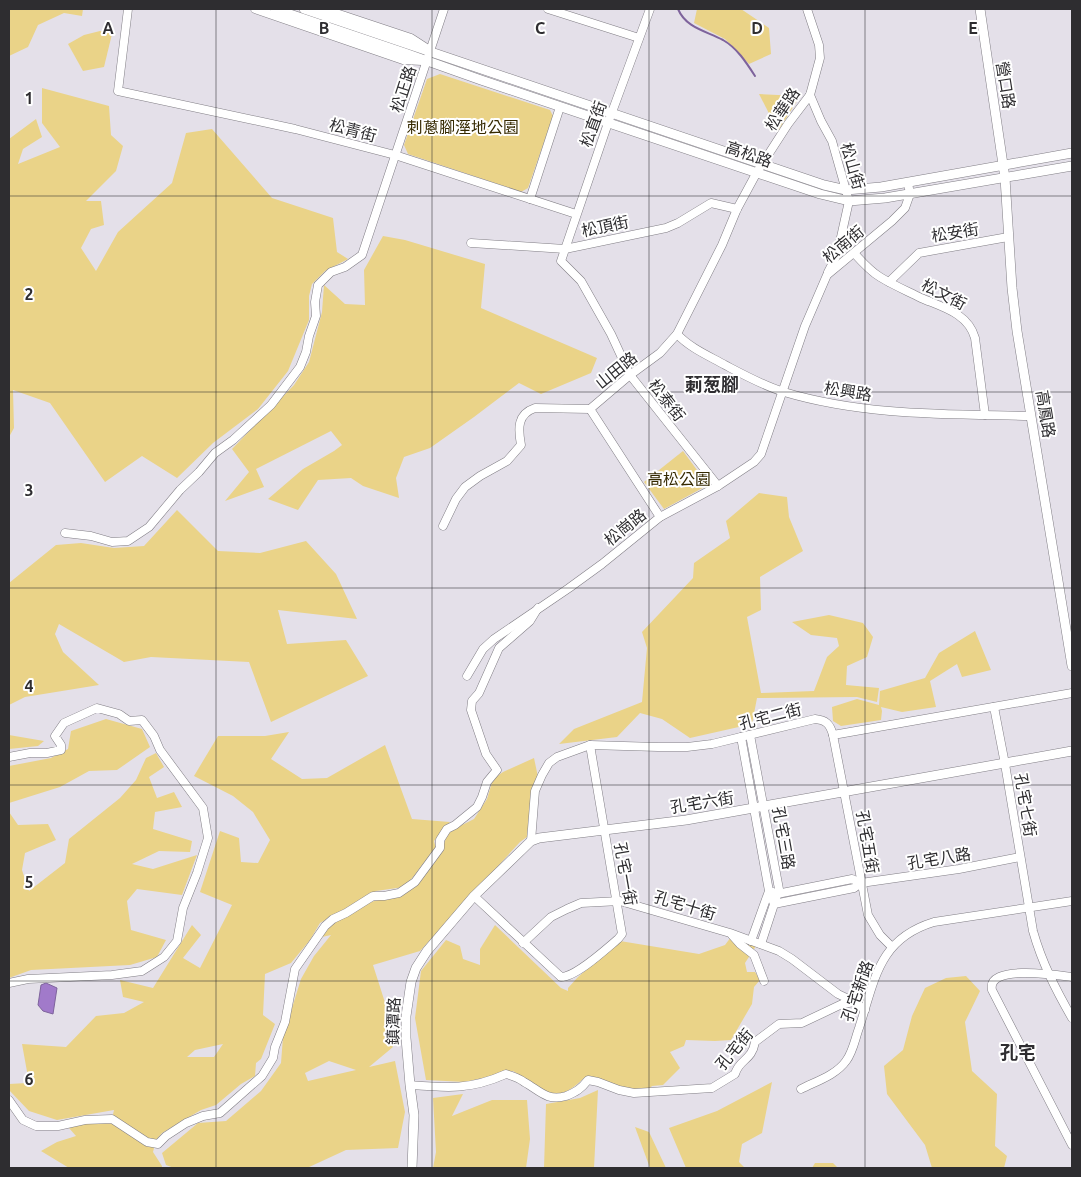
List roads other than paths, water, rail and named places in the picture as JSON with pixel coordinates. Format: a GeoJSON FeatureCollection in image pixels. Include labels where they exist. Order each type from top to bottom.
{"type":"FeatureCollection","features":[{"type":"Feature","properties":{"kind":"street","name":"松青街"},"geometry":{"type":"LineString","coordinates":[[128,9],[118,91],[295,129],[395,155],[576,214]]}},
{"type":"Feature","properties":{"kind":"street","name":"高松路"},"geometry":{"type":"LineString","coordinates":[[255,9],[403,60],[426,61]]}},
{"type":"Feature","properties":{"kind":"street","name":"高松路"},"geometry":{"type":"LineString","coordinates":[[275,9],[820,194],[849,201],[910,194],[1072,166]]}},
{"type":"Feature","properties":{"kind":"street","name":"高松路"},"geometry":{"type":"LineString","coordinates":[[304,9],[407,42],[824,185],[846,190],[908,183],[1072,153]]}},
{"type":"Feature","properties":{"kind":"street","name":"高松路"},"geometry":{"type":"LineString","coordinates":[[324,9],[411,38],[430,50]]}},
{"type":"Feature","properties":{"kind":"street","name":"松正路"},"geometry":{"type":"LineString","coordinates":[[65,533],[91,536],[112,542],[128,541],[149,527],[215,452],[233,440],[265,411],[282,392],[300,367],[306,352],[316,316],[315,302],[318,285],[331,272],[344,267],[362,255],[444,9]]}},
{"type":"Feature","properties":{"kind":"street"},"geometry":{"type":"LineString","coordinates":[[548,9],[639,38]]}},
{"type":"Feature","properties":{"kind":"street","name":"松直街"},"geometry":{"type":"LineString","coordinates":[[565,249],[608,123],[650,9]]}},
{"type":"Feature","properties":{"kind":"street","name":"松華路"},"geometry":{"type":"LineString","coordinates":[[762,164],[810,94],[820,58],[819,45],[807,9]]}},
{"type":"Feature","properties":{"kind":"street","name":"營口路"},"geometry":{"type":"LineString","coordinates":[[980,9],[1004,166]]}},
{"type":"Feature","properties":{"kind":"street","name":"松山街"},"geometry":{"type":"LineString","coordinates":[[810,94],[832,141],[849,201],[837,255],[827,275]]}},
{"type":"Feature","properties":{"kind":"street"},"geometry":{"type":"LineString","coordinates":[[530,199],[560,107]]}},
{"type":"Feature","properties":{"kind":"street","name":"山田路"},"geometry":{"type":"LineString","coordinates":[[443,526],[456,499],[465,487],[507,461],[521,445],[519,425],[522,416],[528,410],[534,408],[590,409],[660,352],[677,334],[762,164]]}},
{"type":"Feature","properties":{"kind":"street","name":"高鳳路"},"geometry":{"type":"LineString","coordinates":[[1004,166],[1012,288],[1030,416],[1072,666]]}},
{"type":"Feature","properties":{"kind":"street"},"geometry":{"type":"LineString","coordinates":[[908,183],[910,194]]}},
{"type":"Feature","properties":{"kind":"street","name":"松南街"},"geometry":{"type":"LineString","coordinates":[[783,392],[805,326],[827,275],[905,208],[910,194]]}},
{"type":"Feature","properties":{"kind":"street","name":"松頂街"},"geometry":{"type":"LineString","coordinates":[[470,243],[565,249],[666,228],[711,203],[738,209]]}},
{"type":"Feature","properties":{"kind":"street","name":"松安街"},"geometry":{"type":"LineString","coordinates":[[889,282],[919,253],[1008,237]]}},
{"type":"Feature","properties":{"kind":"street","name":"松泰街"},"geometry":{"type":"LineString","coordinates":[[565,249],[561,261],[581,281],[630,375],[718,486]]}},
{"type":"Feature","properties":{"kind":"street","name":"松文街"},"geometry":{"type":"LineString","coordinates":[[854,253],[877,275],[950,309],[960,316],[972,329],[985,415]]}},
{"type":"Feature","properties":{"kind":"street","name":"松興路"},"geometry":{"type":"LineString","coordinates":[[677,334],[689,345],[719,362],[783,392],[837,404],[898,412],[936,415],[1030,416]]}},
{"type":"Feature","properties":{"kind":"street","name":"松崗路"},"geometry":{"type":"LineString","coordinates":[[467,676],[484,649],[494,638],[602,564],[660,517],[718,486],[754,462],[761,454],[783,392]]}},
{"type":"Feature","properties":{"kind":"street"},"geometry":{"type":"LineString","coordinates":[[590,409],[660,517]]}},
{"type":"Feature","properties":{"kind":"street"},"geometry":{"type":"LineString","coordinates":[[9,1100],[23,1120],[36,1126],[58,1126],[85,1120],[112,1119],[146,1142],[158,1144],[166,1136],[186,1123],[203,1116],[220,1113],[262,1076],[273,1058],[285,1022],[295,968],[325,926],[332,919],[346,913],[373,896],[399,893],[415,882],[440,848],[440,840],[446,829],[467,816],[482,797],[487,782],[497,770],[486,754],[471,710],[472,701],[479,693],[499,648],[530,621],[538,608]]}},
{"type":"Feature","properties":{"kind":"street"},"geometry":{"type":"LineString","coordinates":[[833,735],[1072,693]]}},
{"type":"Feature","properties":{"kind":"street","name":"孔宅七街"},"geometry":{"type":"LineString","coordinates":[[994,706],[1029,907]]}},
{"type":"Feature","properties":{"kind":"street"},"geometry":{"type":"LineString","coordinates":[[9,757],[61,750],[61,745],[55,736],[64,724],[97,708],[118,714],[129,721],[142,720],[154,736],[160,750],[203,808],[208,838],[183,908],[177,941],[164,957],[142,971],[112,975],[28,979],[9,983]]}},
{"type":"Feature","properties":{"kind":"street","name":"孔宅二街"},"geometry":{"type":"LineString","coordinates":[[531,841],[535,791],[542,775],[550,763],[557,757],[590,745],[687,747],[712,744],[815,719],[827,722],[833,735]]}},
{"type":"Feature","properties":{"kind":"street","name":"孔宅三路"},"geometry":{"type":"LineString","coordinates":[[750,735],[779,889],[773,892],[752,941]]}},
{"type":"Feature","properties":{"kind":"street","name":"孔宅五街"},"geometry":{"type":"LineString","coordinates":[[833,735],[868,915],[880,935],[892,946]]}},
{"type":"Feature","properties":{"kind":"street","name":"孔宅三路"},"geometry":{"type":"LineString","coordinates":[[741,737],[754,808],[773,892],[774,904],[761,944]]}},
{"type":"Feature","properties":{"kind":"street","name":"孔宅一街"},"geometry":{"type":"LineString","coordinates":[[523,943],[561,977],[565,977],[575,972],[622,934],[590,745]]}},
{"type":"Feature","properties":{"kind":"street","name":"孔宅六街"},"geometry":{"type":"LineString","coordinates":[[531,841],[539,838],[686,820],[1072,751]]}},
{"type":"Feature","properties":{"kind":"street"},"geometry":{"type":"LineString","coordinates":[[523,943],[474,896],[531,841]]}},
{"type":"Feature","properties":{"kind":"street","name":"孔宅八路"},"geometry":{"type":"LineString","coordinates":[[774,904],[854,888],[861,884],[950,871],[1020,857]]}},
{"type":"Feature","properties":{"kind":"street","name":"孔宅八路"},"geometry":{"type":"LineString","coordinates":[[773,892],[852,879],[861,884]]}},
{"type":"Feature","properties":{"kind":"street","name":"鎮潭路"},"geometry":{"type":"LineString","coordinates":[[412,1168],[414,1115],[406,1038],[406,1016],[411,982],[416,968],[426,951],[474,896]]}},
{"type":"Feature","properties":{"kind":"street","name":"孔宅十街"},"geometry":{"type":"LineString","coordinates":[[523,943],[551,917],[567,909],[581,903],[617,901],[654,909],[730,932],[761,944],[792,958],[838,994],[855,1002]]}},
{"type":"Feature","properties":{"kind":"street","name":"孔宅新路"},"geometry":{"type":"LineString","coordinates":[[801,1089],[832,1074],[847,1060],[881,962],[892,946],[904,935],[917,927],[934,922],[1072,901]]}},
{"type":"Feature","properties":{"kind":"street"},"geometry":{"type":"LineString","coordinates":[[1029,907],[1040,954],[1048,973],[1072,1016]]}},
{"type":"Feature","properties":{"kind":"street"},"geometry":{"type":"LineString","coordinates":[[730,932],[740,944],[754,955],[764,980]]}},
{"type":"Feature","properties":{"kind":"street"},"geometry":{"type":"LineString","coordinates":[[1072,977],[1048,973],[1026,973],[997,977],[993,980],[991,986],[1072,1145]]}},
{"type":"Feature","properties":{"kind":"street"},"geometry":{"type":"LineString","coordinates":[[855,1002],[865,1010]]}},
{"type":"Feature","properties":{"kind":"street","name":"孔宅街"},"geometry":{"type":"LineString","coordinates":[[410,1084],[445,1088],[463,1087],[495,1079],[506,1074],[526,1083],[537,1092],[549,1098],[562,1097],[580,1090],[588,1080],[634,1093],[712,1088],[735,1074],[737,1067],[753,1052],[755,1042],[780,1024],[802,1024],[842,1004],[855,1002]]}},
{"type":"Feature","properties":{"kind":"waterway"},"geometry":{"type":"LineString","coordinates":[[678,9],[691,25],[723,40],[733,47],[755,76]]}},
{"type":"Feature","properties":{"kind":"district","name":"莿葱腳"},"geometry":{"type":"Point","coordinates":[712,385]}},
{"type":"Feature","properties":{"kind":"district","name":"孔宅"},"geometry":{"type":"Point","coordinates":[1018,1053]}},
{"type":"Feature","properties":{"kind":"park label","name":"刺蔥腳溼地公園"},"geometry":{"type":"Point","coordinates":[463,127]}},
{"type":"Feature","properties":{"kind":"park label","name":"高松公園"},"geometry":{"type":"Point","coordinates":[679,479]}}]}
